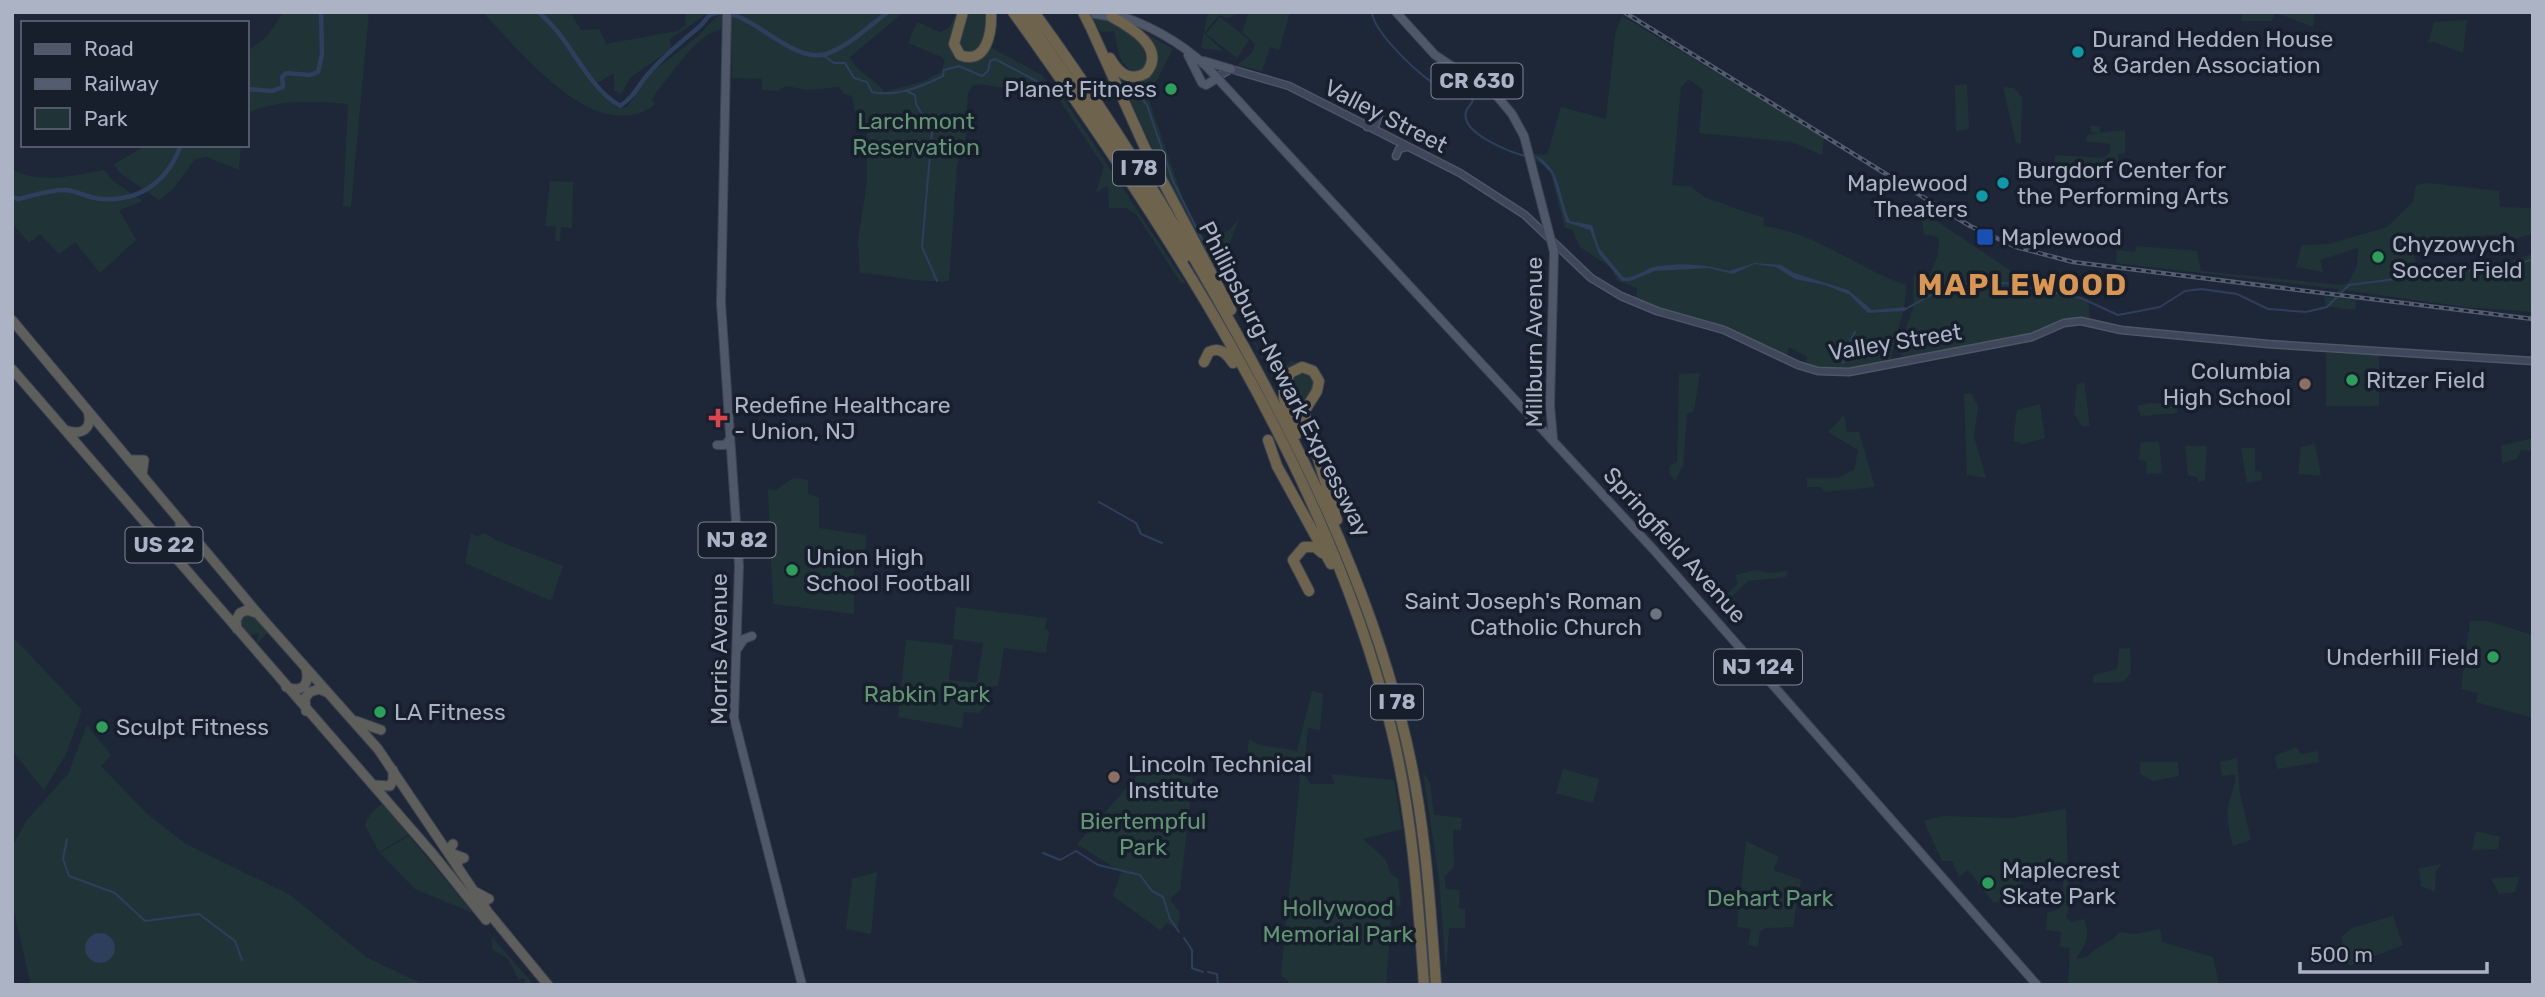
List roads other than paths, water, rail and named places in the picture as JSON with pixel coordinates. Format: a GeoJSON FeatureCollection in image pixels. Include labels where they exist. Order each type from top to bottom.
{"type":"FeatureCollection","features":[{"type":"Feature","properties":{"kind":"highway"},"geometry":{"type":"LineString","coordinates":[[963,12],[954,44],[960,55],[971,57],[981,53],[988,42],[991,12]]}},
{"type":"Feature","properties":{"kind":"highway","name":"Phillipsburg-Newark Expressway"},"geometry":{"type":"LineString","coordinates":[[1013,12],[1147,210],[1214,318],[1274,440],[1322,529],[1363,633],[1388,715],[1403,784],[1424,985]]}},
{"type":"Feature","properties":{"kind":"highway","name":"Phillipsburg-Newark Expressway"},"geometry":{"type":"LineString","coordinates":[[1022,12],[1135,176],[1215,309],[1279,427],[1342,561],[1380,665],[1404,759],[1418,849],[1430,985]]}},
{"type":"Feature","properties":{"kind":"highway","name":"Phillipsburg-Newark Expressway"},"geometry":{"type":"LineString","coordinates":[[1034,12],[1127,149],[1235,330],[1278,411],[1349,561],[1395,693],[1421,816],[1436,985]]}},
{"type":"Feature","properties":{"kind":"highway","name":"Phillipsburg-Newark Expressway"},"geometry":{"type":"LineString","coordinates":[[1083,12],[1158,173],[1297,435],[1338,521],[1384,639],[1411,733],[1430,844],[1442,985]]}},
{"type":"Feature","properties":{"kind":"highway"},"geometry":{"type":"LineString","coordinates":[[1090,26],[1120,72],[1131,77],[1142,75],[1151,63],[1149,47],[1114,14]]}},
{"type":"Feature","properties":{"kind":"highway"},"geometry":{"type":"LineString","coordinates":[[1042,40],[1147,210]]}},
{"type":"Feature","properties":{"kind":"highway"},"geometry":{"type":"LineString","coordinates":[[1158,173],[1235,330]]}},
{"type":"Feature","properties":{"kind":"highway"},"geometry":{"type":"LineString","coordinates":[[12,320],[87,407],[90,419],[86,429],[77,433],[64,429]]}},
{"type":"Feature","properties":{"kind":"highway"},"geometry":{"type":"LineString","coordinates":[[1204,362],[1212,351],[1221,351],[1227,355],[1274,440],[1277,466],[1329,560],[1363,633]]}},
{"type":"Feature","properties":{"kind":"highway"},"geometry":{"type":"LineString","coordinates":[[1297,435],[1283,388],[1290,373],[1302,367],[1313,371],[1319,381],[1317,391],[1305,408],[1338,521]]}},
{"type":"Feature","properties":{"kind":"highway","name":"US 22"},"geometry":{"type":"LineString","coordinates":[[12,369],[432,853],[540,983]]}},
{"type":"Feature","properties":{"kind":"highway","name":"US 22"},"geometry":{"type":"LineString","coordinates":[[87,407],[129,460],[144,460],[142,477],[306,668],[356,721],[381,730],[373,732],[373,741],[392,766]]}},
{"type":"Feature","properties":{"kind":"highway"},"geometry":{"type":"LineString","coordinates":[[160,540],[171,544],[179,541],[182,533],[180,522]]}},
{"type":"Feature","properties":{"kind":"highway"},"geometry":{"type":"LineString","coordinates":[[182,565],[180,554],[183,547],[190,544],[202,549]]}},
{"type":"Feature","properties":{"kind":"highway"},"geometry":{"type":"LineString","coordinates":[[1287,572],[1298,551],[1308,546],[1318,549],[1329,560]]}},
{"type":"Feature","properties":{"kind":"highway"},"geometry":{"type":"LineString","coordinates":[[1293,560],[1309,591]]}},
{"type":"Feature","properties":{"kind":"highway"},"geometry":{"type":"LineString","coordinates":[[238,632],[236,620],[240,613],[247,610],[258,614]]}},
{"type":"Feature","properties":{"kind":"highway"},"geometry":{"type":"LineString","coordinates":[[285,686],[296,690],[304,687],[308,678],[306,668]]}},
{"type":"Feature","properties":{"kind":"highway"},"geometry":{"type":"LineString","coordinates":[[306,711],[306,698],[311,691],[319,689],[330,693]]}},
{"type":"Feature","properties":{"kind":"highway"},"geometry":{"type":"LineString","coordinates":[[371,785],[382,788],[390,785],[394,779],[392,766]]}},
{"type":"Feature","properties":{"kind":"highway"},"geometry":{"type":"LineString","coordinates":[[392,766],[448,847]]}},
{"type":"Feature","properties":{"kind":"highway"},"geometry":{"type":"LineString","coordinates":[[417,836],[429,836],[430,823]]}},
{"type":"Feature","properties":{"kind":"highway"},"geometry":{"type":"LineString","coordinates":[[432,853],[433,842],[448,847],[464,858],[459,859],[457,866],[472,890],[489,898],[485,900],[484,907],[548,985]]}},
{"type":"Feature","properties":{"kind":"main road","name":"Springfield Avenue"},"geometry":{"type":"LineString","coordinates":[[1083,12],[1114,14],[1143,24],[1198,58],[1553,439],[2037,985]]}},
{"type":"Feature","properties":{"kind":"main road","name":"Millburn Avenue"},"geometry":{"type":"LineString","coordinates":[[1396,12],[1435,55],[1500,99],[1518,124],[1530,155],[1554,259],[1550,405],[1553,439]]}},
{"type":"Feature","properties":{"kind":"main road","name":"Springfield Avenue"},"geometry":{"type":"LineString","coordinates":[[1114,14],[1188,55],[1199,81],[1206,85],[1215,79]]}},
{"type":"Feature","properties":{"kind":"main road","name":"Morris Avenue"},"geometry":{"type":"LineString","coordinates":[[727,15],[721,303],[739,566],[734,718],[802,985]]}},
{"type":"Feature","properties":{"kind":"main road"},"geometry":{"type":"LineString","coordinates":[[1198,58],[1231,68]]}},
{"type":"Feature","properties":{"kind":"main road"},"geometry":{"type":"LineString","coordinates":[[1215,79],[1231,68]]}},
{"type":"Feature","properties":{"kind":"main road","name":"Valley Street"},"geometry":{"type":"LineString","coordinates":[[1231,68],[1284,84],[1470,179],[1525,215],[1595,281],[1630,301],[1724,330],[1798,365],[1823,373],[1849,372],[2032,337],[2064,323],[2081,321],[2121,330],[2268,344],[2533,361]]}},
{"type":"Feature","properties":{"kind":"main road"},"geometry":{"type":"LineString","coordinates":[[1367,127],[1376,124],[1380,111]]}},
{"type":"Feature","properties":{"kind":"main road"},"geometry":{"type":"LineString","coordinates":[[1396,156],[1399,149],[1408,146]]}},
{"type":"Feature","properties":{"kind":"main road"},"geometry":{"type":"LineString","coordinates":[[1540,230],[1547,223]]}},
{"type":"Feature","properties":{"kind":"main road"},"geometry":{"type":"LineString","coordinates":[[1554,259],[1559,254],[1565,255]]}},
{"type":"Feature","properties":{"kind":"main road"},"geometry":{"type":"LineString","coordinates":[[717,445],[723,445],[729,440]]}},
{"type":"Feature","properties":{"kind":"main road"},"geometry":{"type":"LineString","coordinates":[[737,651],[744,639],[752,636]]}},
{"type":"Feature","properties":{"kind":"water"},"geometry":{"type":"Polygon","coordinates":[[[1534,155],[1543,160],[1555,175],[1570,221],[1592,225],[1599,248],[1623,277],[1631,277],[1653,267],[1667,265],[1685,264],[1729,271],[1755,263],[1781,265],[1794,273],[1848,290],[1872,310],[1906,307],[1905,311],[1868,313],[1850,295],[1825,285],[1795,279],[1776,267],[1754,264],[1733,274],[1709,268],[1655,271],[1630,281],[1622,281],[1599,254],[1590,230],[1566,222],[1552,174],[1534,155]]]}},
{"type":"Feature","properties":{"kind":"water"},"geometry":{"type":"Polygon","coordinates":[[[100,933],[106,934],[114,942],[114,954],[106,962],[100,963],[94,962],[86,954],[85,948],[86,942],[94,934],[100,933]]]}},
{"type":"Feature","properties":{"kind":"waterway"},"geometry":{"type":"LineString","coordinates":[[248,89],[272,91],[283,87],[282,77],[286,73],[310,75],[318,72],[322,54],[321,12]]}},
{"type":"Feature","properties":{"kind":"waterway"},"geometry":{"type":"LineString","coordinates":[[538,12],[560,35],[596,85],[620,106],[656,65],[710,15],[723,13],[738,16],[782,43],[812,55],[826,54],[842,46],[888,12]]}},
{"type":"Feature","properties":{"kind":"waterway"},"geometry":{"type":"LineString","coordinates":[[1372,12],[1390,43],[1424,76],[1442,88],[1473,98],[1466,112],[1466,120],[1478,134],[1525,156]]}},
{"type":"Feature","properties":{"kind":"waterway"},"geometry":{"type":"LineString","coordinates":[[823,55],[834,63],[845,63],[854,78],[867,82],[872,92],[908,90],[943,76],[944,70],[959,66],[982,76],[988,71],[990,61],[995,59],[1059,93]]}},
{"type":"Feature","properties":{"kind":"waterway"},"geometry":{"type":"LineString","coordinates":[[907,91],[915,95],[916,104],[932,131],[922,247],[937,281]]}},
{"type":"Feature","properties":{"kind":"waterway"},"geometry":{"type":"LineString","coordinates":[[1097,93],[1112,94]]}},
{"type":"Feature","properties":{"kind":"waterway"},"geometry":{"type":"LineString","coordinates":[[1133,97],[1142,99],[1147,105],[1173,181],[1203,241]]}},
{"type":"Feature","properties":{"kind":"waterway"},"geometry":{"type":"LineString","coordinates":[[12,197],[18,199],[60,190],[98,199],[130,196],[152,186],[161,178],[180,147]]}},
{"type":"Feature","properties":{"kind":"waterway"},"geometry":{"type":"LineString","coordinates":[[1904,310],[1940,290],[1966,284],[2005,283],[2081,298],[2118,315],[2160,307],[2185,291],[2201,289],[2237,294],[2268,309],[2306,312],[2327,307],[2349,285],[2466,270],[2494,273],[2533,259]]}},
{"type":"Feature","properties":{"kind":"waterway"},"geometry":{"type":"LineString","coordinates":[[1843,363],[1855,332]]}},
{"type":"Feature","properties":{"kind":"waterway"},"geometry":{"type":"LineString","coordinates":[[1099,502],[1136,523],[1141,534],[1162,543]]}},
{"type":"Feature","properties":{"kind":"waterway"},"geometry":{"type":"LineString","coordinates":[[67,839],[63,859],[69,876],[115,893],[145,921],[199,914],[235,941],[242,960]]}},
{"type":"Feature","properties":{"kind":"waterway"},"geometry":{"type":"LineString","coordinates":[[1043,853],[1060,860],[1076,851],[1098,865],[1140,875],[1152,891],[1163,897],[1170,919],[1179,932]]}},
{"type":"Feature","properties":{"kind":"waterway"},"geometry":{"type":"LineString","coordinates":[[1184,938],[1192,950],[1192,968],[1203,972]]}},
{"type":"Feature","properties":{"kind":"waterway"},"geometry":{"type":"LineString","coordinates":[[1208,972],[1217,974],[1218,985]]}},
{"type":"Feature","properties":{"kind":"railway"},"geometry":{"type":"LineString","coordinates":[[1624,12],[1970,226],[2016,247],[2073,262],[2533,319]]}},
{"type":"Feature","properties":{"kind":"place","name":"Durand Hedden House & Garden Association"},"geometry":{"type":"Point","coordinates":[2078,52]}},
{"type":"Feature","properties":{"kind":"place","name":"Planet Fitness"},"geometry":{"type":"Point","coordinates":[1171,89]}},
{"type":"Feature","properties":{"kind":"place","name":"Burgdorf Center for the Performing Arts"},"geometry":{"type":"Point","coordinates":[2003,183]}},
{"type":"Feature","properties":{"kind":"place","name":"Maplewood Theaters"},"geometry":{"type":"Point","coordinates":[1982,196]}},
{"type":"Feature","properties":{"kind":"place","name":"Maplewood"},"geometry":{"type":"Point","coordinates":[1985,237]}},
{"type":"Feature","properties":{"kind":"place","name":"Chyzowych Soccer Field"},"geometry":{"type":"Point","coordinates":[2378,257]}},
{"type":"Feature","properties":{"kind":"place","name":"Ritzer Field"},"geometry":{"type":"Point","coordinates":[2352,380]}},
{"type":"Feature","properties":{"kind":"place","name":"Columbia High School"},"geometry":{"type":"Point","coordinates":[2305,384]}},
{"type":"Feature","properties":{"kind":"place","name":"Redefine Healthcare - Union, NJ"},"geometry":{"type":"Point","coordinates":[718,418]}},
{"type":"Feature","properties":{"kind":"place","name":"Union High School Football"},"geometry":{"type":"Point","coordinates":[792,570]}},
{"type":"Feature","properties":{"kind":"place","name":"Saint Joseph's Roman Catholic Church"},"geometry":{"type":"Point","coordinates":[1656,614]}},
{"type":"Feature","properties":{"kind":"place","name":"Underhill Field"},"geometry":{"type":"Point","coordinates":[2493,657]}},
{"type":"Feature","properties":{"kind":"place","name":"LA Fitness"},"geometry":{"type":"Point","coordinates":[380,712]}},
{"type":"Feature","properties":{"kind":"place","name":"Sculpt Fitness"},"geometry":{"type":"Point","coordinates":[102,727]}},
{"type":"Feature","properties":{"kind":"place","name":"Lincoln Technical Institute"},"geometry":{"type":"Point","coordinates":[1114,777]}},
{"type":"Feature","properties":{"kind":"place","name":"Maplecrest Skate Park"},"geometry":{"type":"Point","coordinates":[1988,883]}},
{"type":"Feature","properties":{"kind":"district","name":"MAPLEWOOD"},"geometry":{"type":"Point","coordinates":[2023,285]}},
{"type":"Feature","properties":{"kind":"park label","name":"Larchmont Reservation"},"geometry":{"type":"Point","coordinates":[916,134]}},
{"type":"Feature","properties":{"kind":"park label","name":"Rabkin Park"},"geometry":{"type":"Point","coordinates":[927,694]}},
{"type":"Feature","properties":{"kind":"park label","name":"Biertempful Park"},"geometry":{"type":"Point","coordinates":[1143,834]}},
{"type":"Feature","properties":{"kind":"park label","name":"Dehart Park"},"geometry":{"type":"Point","coordinates":[1770,898]}},
{"type":"Feature","properties":{"kind":"park label","name":"Hollywood Memorial Park"},"geometry":{"type":"Point","coordinates":[1338,921]}}]}
